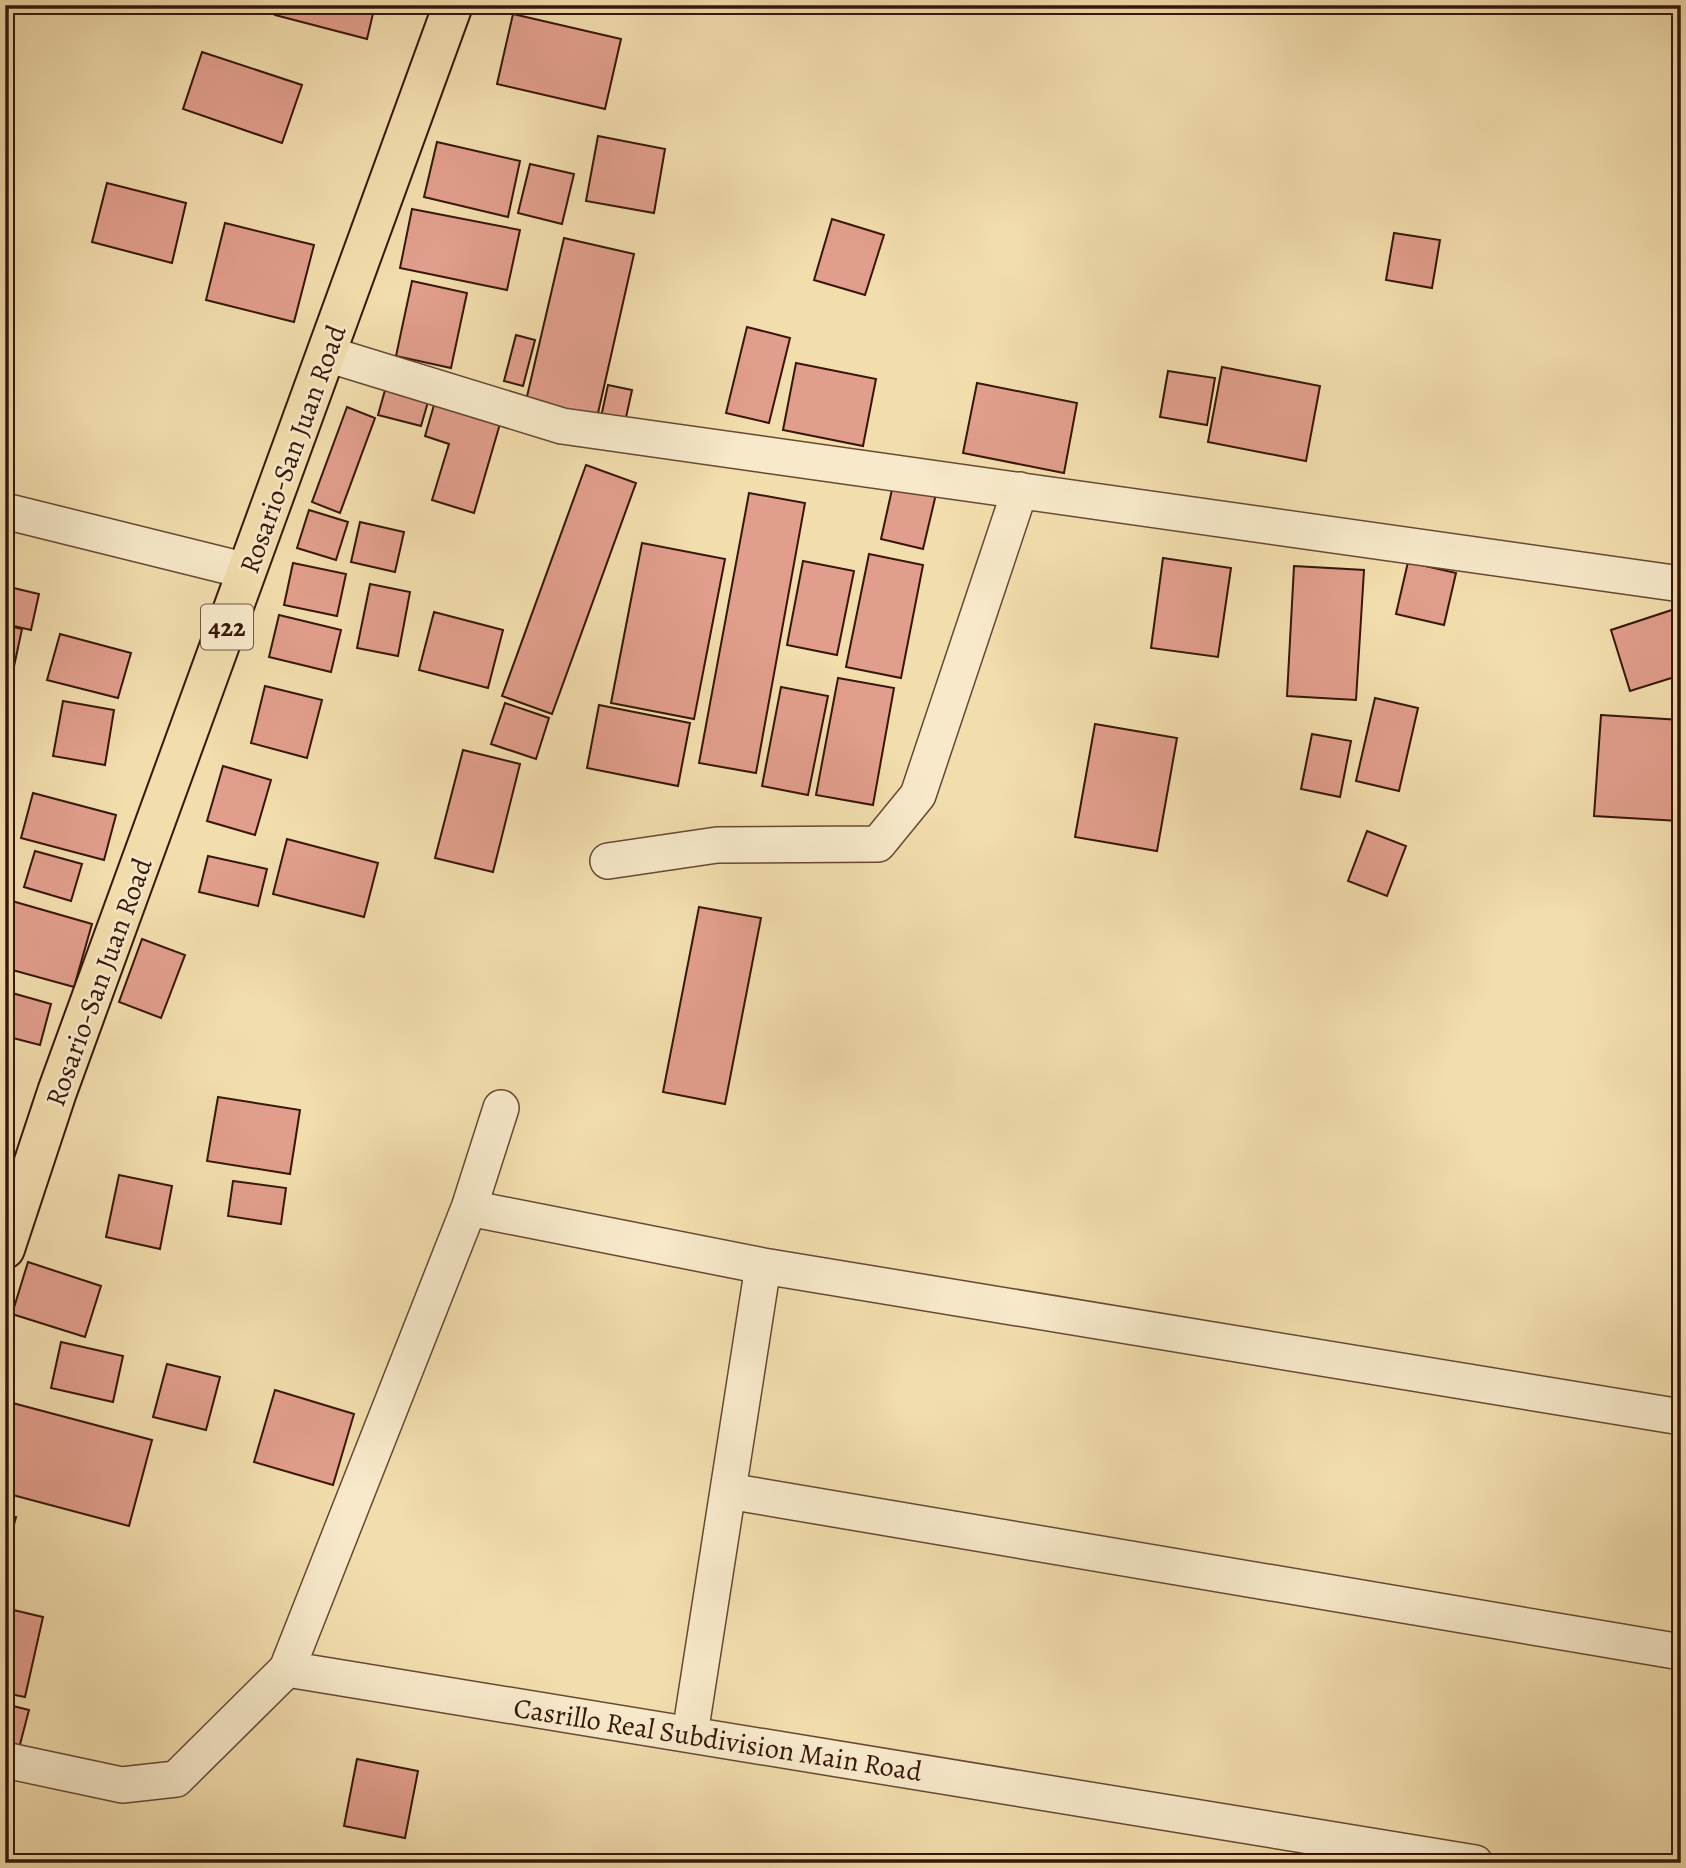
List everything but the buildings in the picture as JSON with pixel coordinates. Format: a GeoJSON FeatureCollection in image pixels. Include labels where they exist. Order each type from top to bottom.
{"type":"FeatureCollection","features":[{"type":"Feature","properties":{"kind":"main road","name":"Rosario-San Juan Road"},"geometry":{"type":"LineString","coordinates":[[5,1249],[57,1092],[453,5]]}},
{"type":"Feature","properties":{"kind":"street"},"geometry":{"type":"LineString","coordinates":[[327,354],[562,426],[1681,584]]}},
{"type":"Feature","properties":{"kind":"street"},"geometry":{"type":"LineString","coordinates":[[608,861],[717,845],[878,844],[918,794],[1020,490]]}},
{"type":"Feature","properties":{"kind":"street"},"geometry":{"type":"LineString","coordinates":[[5,511],[247,571]]}},
{"type":"Feature","properties":{"kind":"street"},"geometry":{"type":"LineString","coordinates":[[5,1759],[122,1785],[176,1779],[287,1669],[469,1208],[501,1108]]}},
{"type":"Feature","properties":{"kind":"street"},"geometry":{"type":"LineString","coordinates":[[469,1208],[763,1265],[1681,1417]]}},
{"type":"Feature","properties":{"kind":"street"},"geometry":{"type":"LineString","coordinates":[[690,1734],[763,1265]]}},
{"type":"Feature","properties":{"kind":"street"},"geometry":{"type":"LineString","coordinates":[[728,1491],[1681,1652]]}},
{"type":"Feature","properties":{"kind":"street","name":"Casrillo Real Subdivision Main Road"},"geometry":{"type":"LineString","coordinates":[[287,1669],[1475,1863]]}}]}
